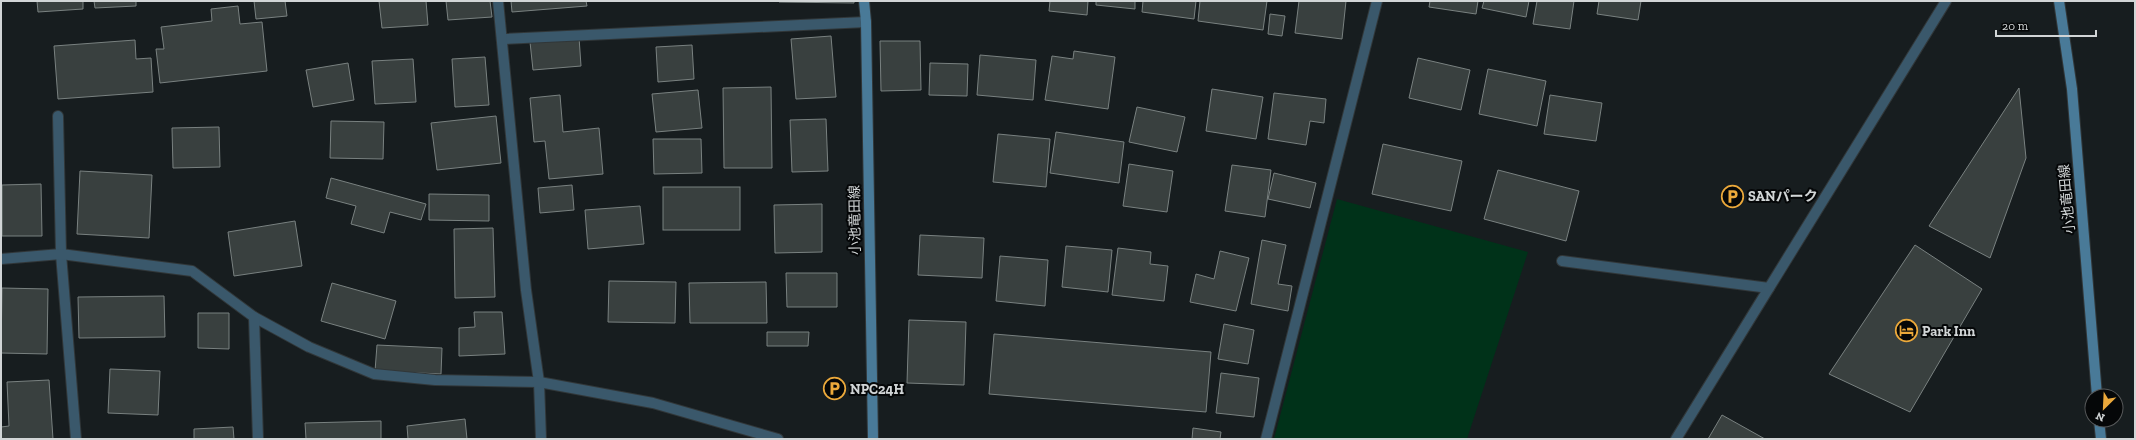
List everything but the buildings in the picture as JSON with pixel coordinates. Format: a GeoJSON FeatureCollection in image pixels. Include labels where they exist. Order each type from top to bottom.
{"type":"FeatureCollection","features":[{"type":"Feature","properties":{"kind":"main road","name":"小池竜田線"},"geometry":{"type":"LineString","coordinates":[[864,1],[866,22],[873,439]]}},
{"type":"Feature","properties":{"kind":"main road","name":"小池竜田線"},"geometry":{"type":"LineString","coordinates":[[2059,1],[2072,89],[2096,388]]}},
{"type":"Feature","properties":{"kind":"main road"},"geometry":{"type":"LineString","coordinates":[[2099,428],[2100,439]]}},
{"type":"Feature","properties":{"kind":"street"},"geometry":{"type":"LineString","coordinates":[[498,1],[526,290],[538,382],[541,439]]}},
{"type":"Feature","properties":{"kind":"street"},"geometry":{"type":"LineString","coordinates":[[1266,439],[1377,1]]}},
{"type":"Feature","properties":{"kind":"street"},"geometry":{"type":"LineString","coordinates":[[1676,439],[1946,1]]}},
{"type":"Feature","properties":{"kind":"street"},"geometry":{"type":"LineString","coordinates":[[502,39],[866,22]]}},
{"type":"Feature","properties":{"kind":"street"},"geometry":{"type":"LineString","coordinates":[[58,116],[60,254],[76,439]]}},
{"type":"Feature","properties":{"kind":"street"},"geometry":{"type":"LineString","coordinates":[[1,259],[60,254],[192,271],[254,317],[309,347],[374,374],[435,380],[538,382],[653,403],[778,439]]}},
{"type":"Feature","properties":{"kind":"street"},"geometry":{"type":"LineString","coordinates":[[1562,261],[1769,288]]}},
{"type":"Feature","properties":{"kind":"street"},"geometry":{"type":"LineString","coordinates":[[254,317],[258,439]]}},
{"type":"Feature","properties":{"kind":"green space"},"geometry":{"type":"Polygon","coordinates":[[[1337,199],[1528,252],[1467,439],[1274,439],[1337,199]]]}},
{"type":"Feature","properties":{"kind":"place","name":"SANパーク"},"geometry":{"type":"Point","coordinates":[1733,196]}},
{"type":"Feature","properties":{"kind":"place","name":"Park Inn"},"geometry":{"type":"Point","coordinates":[1907,331]}},
{"type":"Feature","properties":{"kind":"place","name":"NPC24H"},"geometry":{"type":"Point","coordinates":[835,389]}}]}
